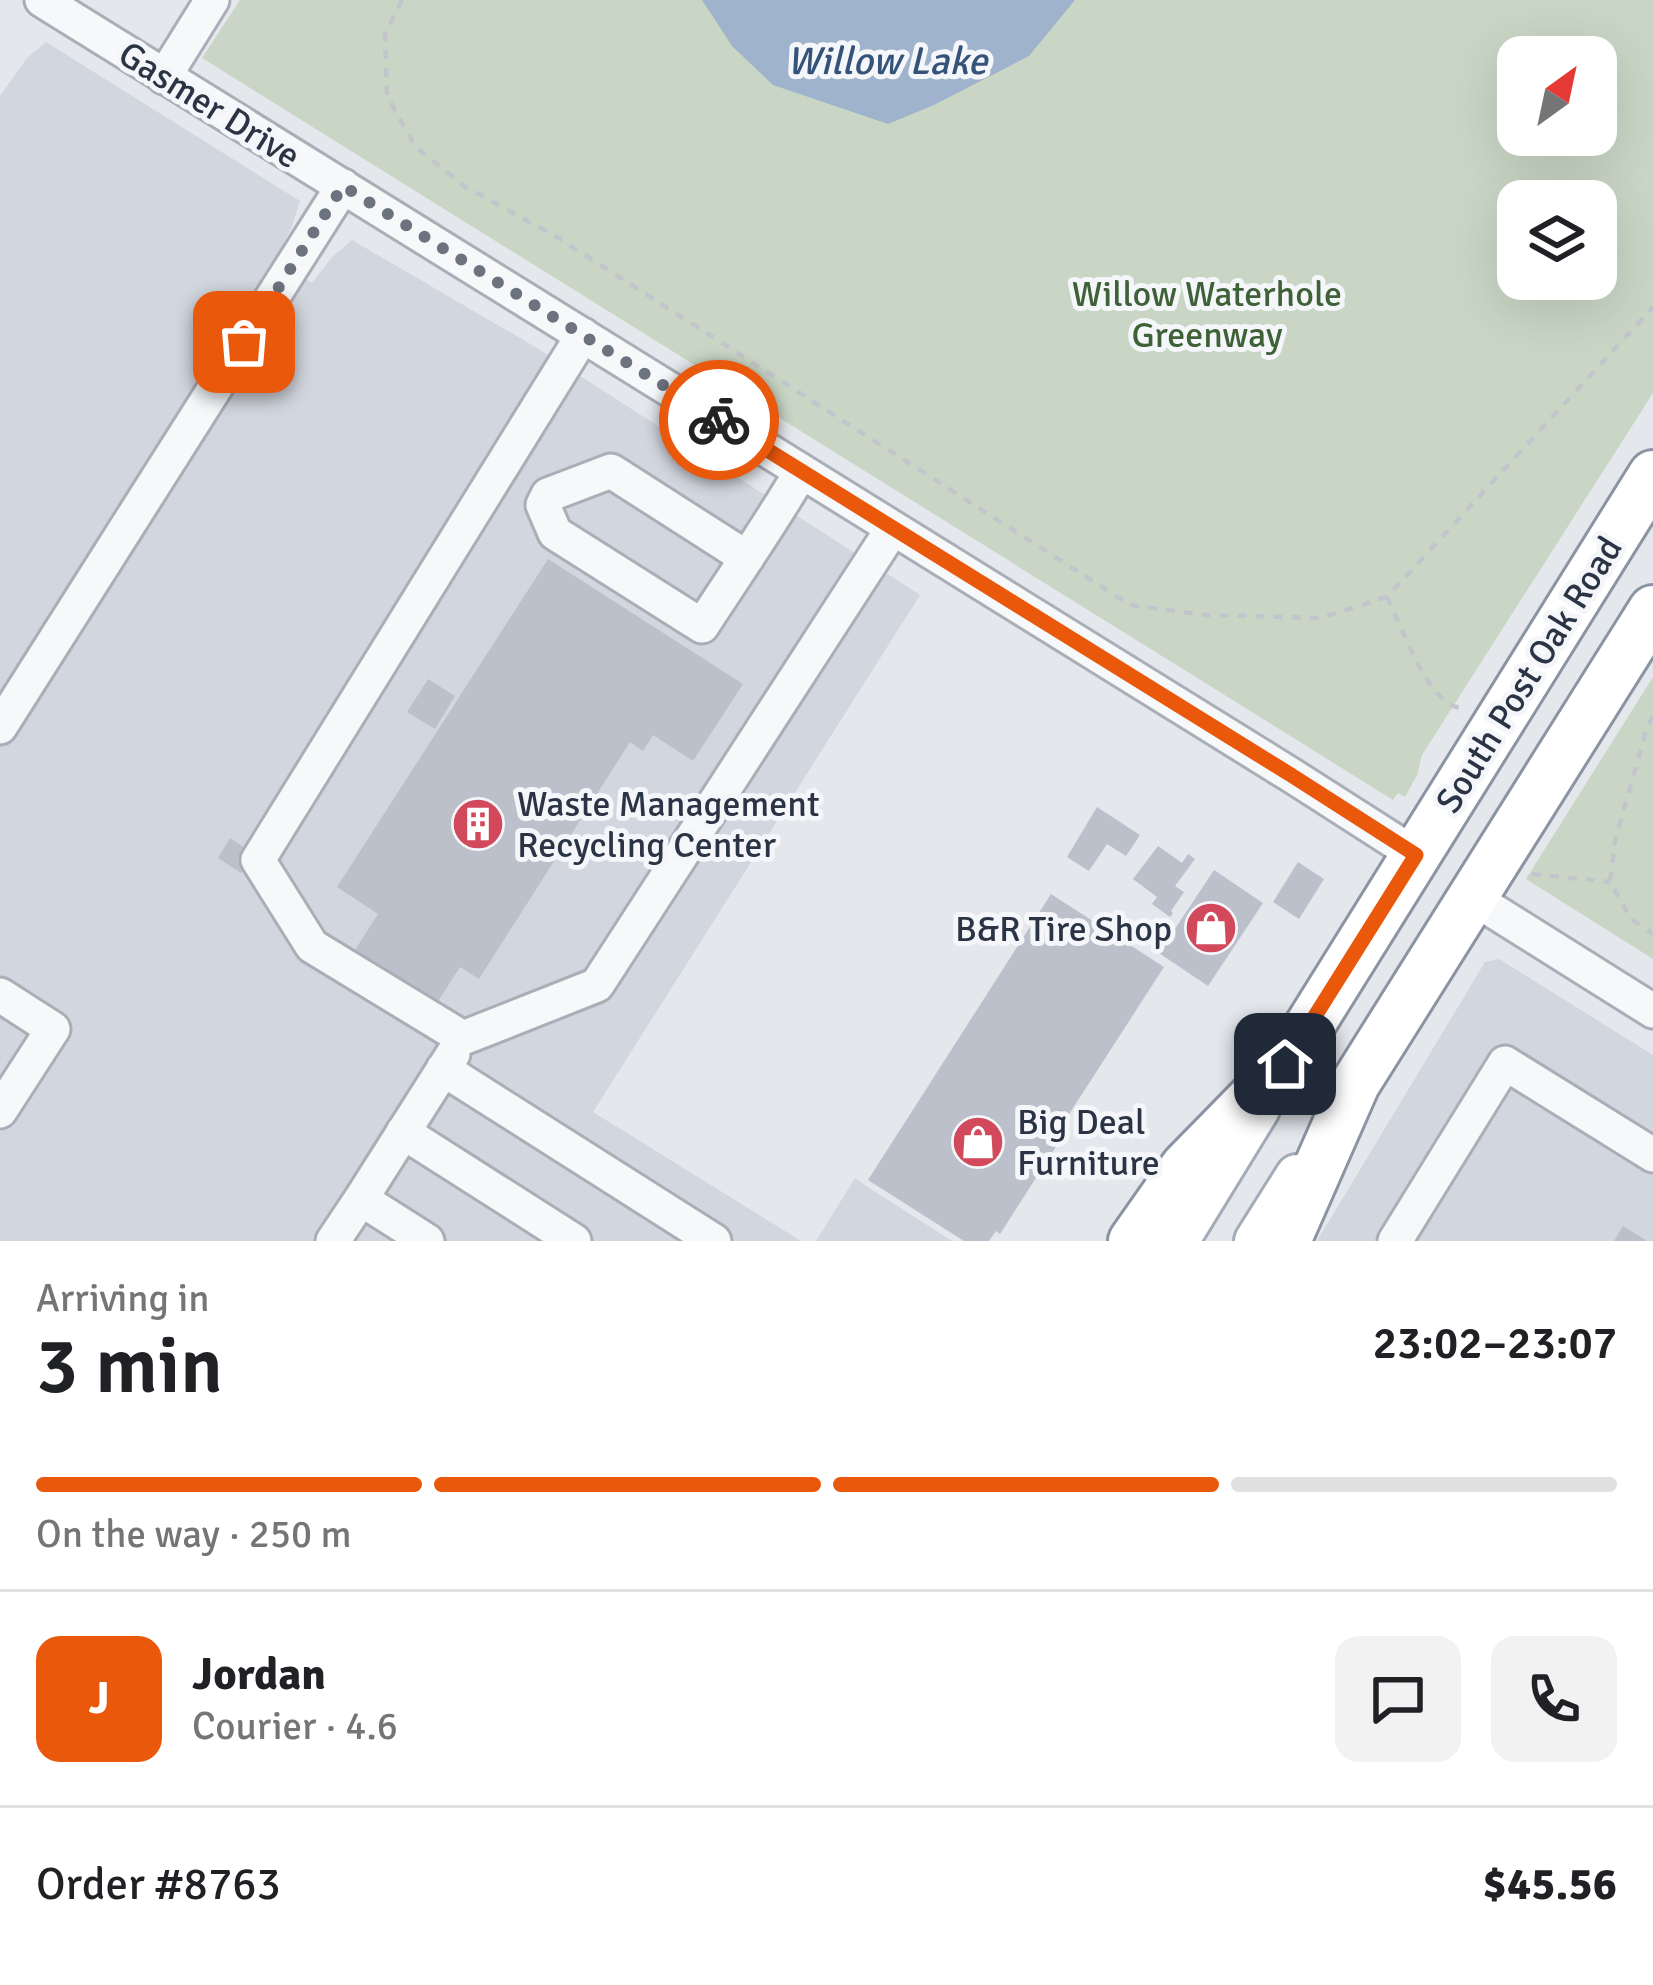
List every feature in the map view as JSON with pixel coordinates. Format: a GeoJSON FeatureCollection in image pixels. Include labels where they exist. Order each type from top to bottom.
{"type":"FeatureCollection","features":[{"type":"Feature","properties":{"kind":"highway","name":"South Post Oak Road"},"geometry":{"type":"LineString","coordinates":[[1285,1064],[1653,475]]}},
{"type":"Feature","properties":{"kind":"highway","name":"South Post Oak Road"},"geometry":{"type":"LineString","coordinates":[[1355,1084],[1653,610]]}},
{"type":"Feature","properties":{"kind":"highway"},"geometry":{"type":"LineString","coordinates":[[1416,855],[1452,848],[1545,783]]}},
{"type":"Feature","properties":{"kind":"highway"},"geometry":{"type":"LineString","coordinates":[[1365,937],[1412,908],[1473,898]]}},
{"type":"Feature","properties":{"kind":"highway"},"geometry":{"type":"LineString","coordinates":[[1132,1241],[1185,1167],[1285,1064]]}},
{"type":"Feature","properties":{"kind":"highway"},"geometry":{"type":"LineString","coordinates":[[1286,1241],[1355,1084]]}},
{"type":"Feature","properties":{"kind":"main road","name":"South Post Oak Road"},"geometry":{"type":"LineString","coordinates":[[1177,1241],[1285,1064]]}},
{"type":"Feature","properties":{"kind":"main road","name":"South Post Oak Road"},"geometry":{"type":"LineString","coordinates":[[1256,1241],[1355,1084]]}},
{"type":"Feature","properties":{"kind":"street","name":"Gasmer Drive"},"geometry":{"type":"LineString","coordinates":[[42,0],[1416,855]]}},
{"type":"Feature","properties":{"kind":"street"},"geometry":{"type":"LineString","coordinates":[[164,77],[212,0]]}},
{"type":"Feature","properties":{"kind":"street"},"geometry":{"type":"LineString","coordinates":[[0,727],[343,186]]}},
{"type":"Feature","properties":{"kind":"street"},"geometry":{"type":"LineString","coordinates":[[463,1038],[311,946],[258,860],[583,335]]}},
{"type":"Feature","properties":{"kind":"street"},"geometry":{"type":"LineString","coordinates":[[498,471],[545,500]]}},
{"type":"Feature","properties":{"kind":"street"},"geometry":{"type":"LineString","coordinates":[[747,557],[611,471],[548,495],[543,505],[555,533],[702,626],[747,557],[801,472]]}},
{"type":"Feature","properties":{"kind":"street"},"geometry":{"type":"LineString","coordinates":[[333,1241],[463,1038],[597,986],[893,528]]}},
{"type":"Feature","properties":{"kind":"street"},"geometry":{"type":"LineString","coordinates":[[1473,898],[1653,1011]]}},
{"type":"Feature","properties":{"kind":"street"},"geometry":{"type":"LineString","coordinates":[[0,995],[53,1029],[0,1112]]}},
{"type":"Feature","properties":{"kind":"street"},"geometry":{"type":"LineString","coordinates":[[1395,1241],[1505,1063],[1653,1154]]}},
{"type":"Feature","properties":{"kind":"street"},"geometry":{"type":"LineString","coordinates":[[443,1069],[714,1241]]}},
{"type":"Feature","properties":{"kind":"street"},"geometry":{"type":"LineString","coordinates":[[403,1132],[574,1241]]}},
{"type":"Feature","properties":{"kind":"street"},"geometry":{"type":"LineString","coordinates":[[361,1199],[427,1241]]}},
{"type":"Feature","properties":{"kind":"path"},"geometry":{"type":"LineString","coordinates":[[402,0],[385,34],[387,96],[415,146],[431,160],[464,186],[557,237],[1130,605],[1205,615],[1320,617],[1387,596],[1653,307]]}},
{"type":"Feature","properties":{"kind":"path"},"geometry":{"type":"LineString","coordinates":[[1387,596],[1432,688],[1449,706],[1470,710]]}},
{"type":"Feature","properties":{"kind":"path"},"geometry":{"type":"LineString","coordinates":[[1653,716],[1615,841],[1610,882],[1631,919],[1653,934]]}},
{"type":"Feature","properties":{"kind":"path"},"geometry":{"type":"LineString","coordinates":[[1521,872],[1610,882]]}},
{"type":"Feature","properties":{"kind":"shaded area"},"geometry":{"type":"Polygon","coordinates":[[[46,42],[300,201],[275,259],[312,283],[352,240],[537,348],[920,595],[593,1112],[801,1241],[0,1241],[0,96],[27,58],[46,42]]]}},
{"type":"Feature","properties":{"kind":"shaded area"},"geometry":{"type":"Polygon","coordinates":[[[1499,959],[1653,1055],[1653,1241],[1317,1241],[1485,962],[1499,959]]]}},
{"type":"Feature","properties":{"kind":"shaded area"},"geometry":{"type":"Polygon","coordinates":[[[855,1178],[863,1184],[952,1241],[816,1241],[855,1178]]]}},
{"type":"Feature","properties":{"kind":"green space","name":"Willow Waterhole Greenway"},"geometry":{"type":"Polygon","coordinates":[[[240,0],[1653,0],[1653,393],[1422,755],[1405,797],[1398,793],[1393,800],[202,58],[240,0]]]}},
{"type":"Feature","properties":{"kind":"green space"},"geometry":{"type":"Polygon","coordinates":[[[1653,677],[1653,959],[1526,879],[1653,677]]]}},
{"type":"Feature","properties":{"kind":"water","name":"Willow Lake"},"geometry":{"type":"Polygon","coordinates":[[[702,0],[1075,0],[1029,56],[888,124],[773,85],[732,46],[702,0]]]}},
{"type":"Feature","properties":{"kind":"building","name":"Waste Management Recycling Center"},"geometry":{"type":"Polygon","coordinates":[[[548,559],[743,684],[693,761],[653,735],[643,751],[630,742],[479,979],[460,967],[435,1006],[353,953],[378,914],[337,887],[548,559]]]}},
{"type":"Feature","properties":{"kind":"building"},"geometry":{"type":"Polygon","coordinates":[[[428,679],[455,696],[435,729],[407,712],[428,679]]]}},
{"type":"Feature","properties":{"kind":"building"},"geometry":{"type":"Polygon","coordinates":[[[1097,807],[1140,835],[1126,856],[1107,844],[1089,871],[1067,857],[1097,807]]]}},
{"type":"Feature","properties":{"kind":"building"},"geometry":{"type":"Polygon","coordinates":[[[230,838],[253,853],[241,873],[218,858],[230,838]]]}},
{"type":"Feature","properties":{"kind":"building"},"geometry":{"type":"Polygon","coordinates":[[[1158,846],[1182,863],[1188,854],[1195,859],[1175,886],[1184,892],[1170,917],[1152,904],[1157,897],[1133,879],[1158,846]]]}},
{"type":"Feature","properties":{"kind":"building"},"geometry":{"type":"Polygon","coordinates":[[[1298,862],[1324,879],[1299,919],[1273,902],[1298,862]]]}},
{"type":"Feature","properties":{"kind":"building","name":"B&R Tire Shop"},"geometry":{"type":"Polygon","coordinates":[[[1214,870],[1263,903],[1208,986],[1159,953],[1214,870]]]}},
{"type":"Feature","properties":{"kind":"building"},"geometry":{"type":"Polygon","coordinates":[[[1051,894],[1164,967],[1064,1122],[1070,1125],[1000,1234],[996,1231],[989,1241],[964,1241],[868,1180],[1051,894]]]}},
{"type":"Feature","properties":{"kind":"building"},"geometry":{"type":"Polygon","coordinates":[[[1623,1226],[1647,1241],[1614,1241],[1623,1226]]]}},
{"type":"Feature","properties":{"kind":"way so far"},"geometry":{"type":"LineString","coordinates":[[244,342],[343,186],[719,420]]}},
{"type":"Feature","properties":{"kind":"place","name":"Waste Management Recycling Center"},"geometry":{"type":"Point","coordinates":[478,824]}},
{"type":"Feature","properties":{"kind":"place","name":"B&R Tire Shop"},"geometry":{"type":"Point","coordinates":[1211,928]}},
{"type":"Feature","properties":{"kind":"place","name":"Big Deal Furniture"},"geometry":{"type":"Point","coordinates":[978,1142]}},
{"type":"Feature","properties":{"kind":"route"},"geometry":{"type":"LineString","coordinates":[[719,420],[1416,855],[1285,1064]]}}]}
